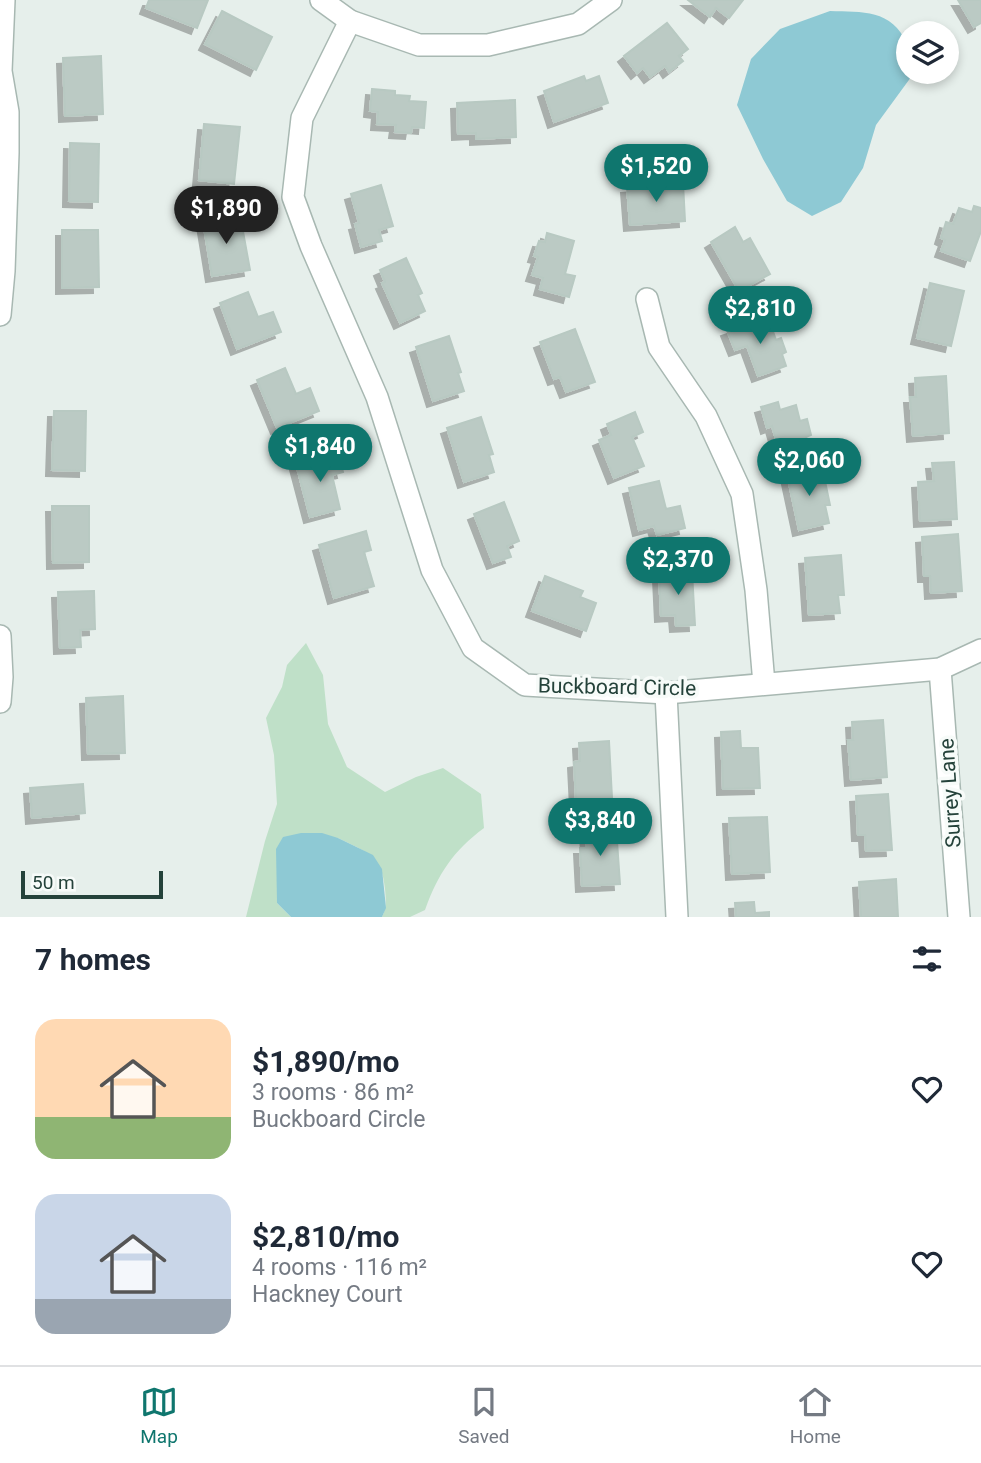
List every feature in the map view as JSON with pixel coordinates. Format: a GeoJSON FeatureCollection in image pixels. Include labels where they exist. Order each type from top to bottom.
{"type":"FeatureCollection","features":[{"type":"Feature","properties":{"kind":"street"},"geometry":{"type":"LineString","coordinates":[[0,315],[8,153],[8,112],[1,71],[4,0]]}},
{"type":"Feature","properties":{"kind":"street"},"geometry":{"type":"LineString","coordinates":[[321,0],[350,21],[419,45],[488,45],[578,23],[611,0]]}},
{"type":"Feature","properties":{"kind":"street","name":"Buckboard Circle"},"geometry":{"type":"LineString","coordinates":[[350,21],[302,118],[293,197],[311,246],[377,397],[432,570],[473,648],[525,685],[666,693],[940,669],[981,650]]}},
{"type":"Feature","properties":{"kind":"street"},"geometry":{"type":"LineString","coordinates":[[647,299],[659,347],[706,416],[742,494],[756,590],[764,684]]}},
{"type":"Feature","properties":{"kind":"street"},"geometry":{"type":"LineString","coordinates":[[0,636],[0,702]]}},
{"type":"Feature","properties":{"kind":"street","name":"Surrey Lane"},"geometry":{"type":"LineString","coordinates":[[940,669],[959,917]]}},
{"type":"Feature","properties":{"kind":"street"},"geometry":{"type":"LineString","coordinates":[[666,693],[677,917]]}},
{"type":"Feature","properties":{"kind":"green space"},"geometry":{"type":"Polygon","coordinates":[[[306,643],[323,675],[328,724],[347,767],[385,792],[443,768],[481,794],[484,828],[464,845],[448,864],[435,885],[425,910],[410,917],[382,917],[386,900],[380,869],[371,856],[338,838],[277,903],[291,917],[246,917],[277,804],[274,755],[266,718],[282,687],[287,665],[306,643]]]}},
{"type":"Feature","properties":{"kind":"water"},"geometry":{"type":"Polygon","coordinates":[[[830,11],[864,13],[884,18],[896,27],[896,84],[906,84],[876,125],[863,168],[841,202],[812,216],[787,201],[737,105],[751,59],[780,29],[830,11]]]}},
{"type":"Feature","properties":{"kind":"water"},"geometry":{"type":"Polygon","coordinates":[[[301,833],[322,833],[373,855],[382,869],[386,908],[382,917],[291,917],[277,903],[276,849],[283,837],[301,833]]]}},
{"type":"Feature","properties":{"kind":"building"},"geometry":{"type":"Polygon","coordinates":[[[149,0],[208,0],[197,28],[146,8],[149,0]]]}},
{"type":"Feature","properties":{"kind":"building"},"geometry":{"type":"Polygon","coordinates":[[[688,0],[743,0],[729,18],[716,8],[710,17],[688,0]]]}},
{"type":"Feature","properties":{"kind":"building"},"geometry":{"type":"Polygon","coordinates":[[[958,0],[981,0],[981,23],[974,27],[958,0]]]}},
{"type":"Feature","properties":{"kind":"building"},"geometry":{"type":"Polygon","coordinates":[[[222,11],[272,37],[256,70],[205,44],[222,11]]]}},
{"type":"Feature","properties":{"kind":"building"},"geometry":{"type":"Polygon","coordinates":[[[667,23],[688,49],[679,56],[683,61],[669,72],[665,66],[650,77],[643,68],[637,73],[624,56],[667,23]]]}},
{"type":"Feature","properties":{"kind":"building"},"geometry":{"type":"Polygon","coordinates":[[[101,56],[103,114],[65,116],[63,58],[101,56]]]}},
{"type":"Feature","properties":{"kind":"building"},"geometry":{"type":"Polygon","coordinates":[[[584,76],[586,81],[599,76],[608,103],[554,122],[544,91],[584,76]]]}},
{"type":"Feature","properties":{"kind":"building"},"geometry":{"type":"Polygon","coordinates":[[[372,89],[395,91],[395,95],[410,96],[409,101],[426,102],[424,128],[412,127],[411,133],[395,132],[396,125],[377,124],[378,112],[370,111],[372,89]]]}},
{"type":"Feature","properties":{"kind":"building"},"geometry":{"type":"Polygon","coordinates":[[[515,100],[516,137],[476,139],[476,133],[458,134],[457,103],[515,100]]]}},
{"type":"Feature","properties":{"kind":"building"},"geometry":{"type":"Polygon","coordinates":[[[204,124],[240,127],[234,184],[199,180],[204,124]]]}},
{"type":"Feature","properties":{"kind":"building"},"geometry":{"type":"Polygon","coordinates":[[[70,143],[99,144],[98,202],[69,201],[70,143]]]}},
{"type":"Feature","properties":{"kind":"building"},"geometry":{"type":"Polygon","coordinates":[[[683,183],[685,221],[630,225],[627,187],[683,183]]]}},
{"type":"Feature","properties":{"kind":"building"},"geometry":{"type":"Polygon","coordinates":[[[381,185],[393,226],[379,230],[382,241],[361,247],[355,224],[359,223],[351,194],[381,185]]]}},
{"type":"Feature","properties":{"kind":"building"},"geometry":{"type":"Polygon","coordinates":[[[974,206],[981,208],[981,231],[970,261],[941,251],[945,240],[941,238],[946,222],[953,224],[959,208],[972,212],[974,206]]]}},
{"type":"Feature","properties":{"kind":"building"},"geometry":{"type":"Polygon","coordinates":[[[240,215],[250,270],[212,276],[203,221],[240,215]]]}},
{"type":"Feature","properties":{"kind":"building"},"geometry":{"type":"Polygon","coordinates":[[[735,227],[743,242],[750,238],[770,274],[739,291],[711,242],[735,227]]]}},
{"type":"Feature","properties":{"kind":"building"},"geometry":{"type":"Polygon","coordinates":[[[62,230],[98,230],[99,287],[62,288],[62,230]]]}},
{"type":"Feature","properties":{"kind":"building"},"geometry":{"type":"Polygon","coordinates":[[[547,233],[574,241],[565,274],[575,276],[569,297],[540,289],[543,278],[532,275],[538,257],[534,256],[539,241],[545,242],[547,233]]]}},
{"type":"Feature","properties":{"kind":"building"},"geometry":{"type":"Polygon","coordinates":[[[406,258],[422,293],[418,295],[425,311],[400,323],[382,283],[385,282],[380,270],[406,258]]]}},
{"type":"Feature","properties":{"kind":"building"},"geometry":{"type":"Polygon","coordinates":[[[930,283],[964,291],[951,346],[917,338],[930,283]]]}},
{"type":"Feature","properties":{"kind":"building"},"geometry":{"type":"Polygon","coordinates":[[[248,292],[258,317],[273,312],[281,332],[237,349],[220,303],[248,292]]]}},
{"type":"Feature","properties":{"kind":"building"},"geometry":{"type":"Polygon","coordinates":[[[756,320],[758,327],[770,323],[776,340],[781,338],[786,352],[782,354],[786,366],[758,376],[747,346],[735,350],[727,330],[756,320]]]}},
{"type":"Feature","properties":{"kind":"building"},"geometry":{"type":"Polygon","coordinates":[[[575,329],[595,382],[566,392],[560,377],[554,379],[540,342],[575,329]]]}},
{"type":"Feature","properties":{"kind":"building"},"geometry":{"type":"Polygon","coordinates":[[[449,336],[461,372],[458,373],[464,391],[433,401],[416,347],[449,336]]]}},
{"type":"Feature","properties":{"kind":"building"},"geometry":{"type":"Polygon","coordinates":[[[285,368],[296,394],[310,388],[319,411],[277,428],[257,380],[285,368]]]}},
{"type":"Feature","properties":{"kind":"building"},"geometry":{"type":"Polygon","coordinates":[[[946,376],[949,433],[913,436],[910,397],[916,397],[915,378],[946,376]]]}},
{"type":"Feature","properties":{"kind":"building"},"geometry":{"type":"Polygon","coordinates":[[[778,402],[780,410],[796,405],[800,421],[807,419],[811,435],[806,437],[809,449],[781,457],[772,426],[767,428],[761,407],[778,402]]]}},
{"type":"Feature","properties":{"kind":"building"},"geometry":{"type":"Polygon","coordinates":[[[54,411],[86,411],[85,471],[52,470],[54,411]]]}},
{"type":"Feature","properties":{"kind":"building"},"geometry":{"type":"Polygon","coordinates":[[[635,412],[643,432],[632,437],[644,466],[614,478],[599,440],[611,435],[607,424],[635,412]]]}},
{"type":"Feature","properties":{"kind":"building"},"geometry":{"type":"Polygon","coordinates":[[[481,417],[493,454],[489,455],[494,472],[464,482],[447,428],[481,417]]]}},
{"type":"Feature","properties":{"kind":"building"},"geometry":{"type":"Polygon","coordinates":[[[338,453],[343,472],[332,475],[340,509],[310,517],[296,464],[338,453]]]}},
{"type":"Feature","properties":{"kind":"building"},"geometry":{"type":"Polygon","coordinates":[[[954,462],[957,519],[920,521],[918,482],[934,481],[932,463],[954,462]]]}},
{"type":"Feature","properties":{"kind":"building"},"geometry":{"type":"Polygon","coordinates":[[[822,467],[830,505],[825,505],[829,523],[799,530],[787,474],[822,467]]]}},
{"type":"Feature","properties":{"kind":"building"},"geometry":{"type":"Polygon","coordinates":[[[659,481],[666,509],[680,506],[685,528],[657,535],[654,526],[639,530],[629,488],[659,481]]]}},
{"type":"Feature","properties":{"kind":"building"},"geometry":{"type":"Polygon","coordinates":[[[504,502],[519,541],[507,546],[511,557],[493,563],[474,514],[504,502]]]}},
{"type":"Feature","properties":{"kind":"building"},"geometry":{"type":"Polygon","coordinates":[[[52,506],[89,506],[89,562],[53,563],[52,506]]]}},
{"type":"Feature","properties":{"kind":"building"},"geometry":{"type":"Polygon","coordinates":[[[366,531],[371,550],[364,552],[374,586],[334,598],[319,545],[366,531]]]}},
{"type":"Feature","properties":{"kind":"building"},"geometry":{"type":"Polygon","coordinates":[[[958,534],[962,591],[931,593],[930,576],[924,576],[922,537],[958,534]]]}},
{"type":"Feature","properties":{"kind":"building"},"geometry":{"type":"Polygon","coordinates":[[[841,555],[844,595],[838,595],[840,613],[809,615],[805,558],[841,555]]]}},
{"type":"Feature","properties":{"kind":"building"},"geometry":{"type":"Polygon","coordinates":[[[692,572],[695,625],[676,626],[675,615],[661,616],[659,574],[692,572]]]}},
{"type":"Feature","properties":{"kind":"building"},"geometry":{"type":"Polygon","coordinates":[[[545,576],[583,591],[580,597],[596,603],[586,631],[532,611],[545,576]]]}},
{"type":"Feature","properties":{"kind":"building"},"geometry":{"type":"Polygon","coordinates":[[[94,591],[95,629],[80,630],[81,647],[60,648],[58,592],[94,591]]]}},
{"type":"Feature","properties":{"kind":"building"},"geometry":{"type":"Polygon","coordinates":[[[123,696],[125,753],[88,754],[86,698],[123,696]]]}},
{"type":"Feature","properties":{"kind":"building"},"geometry":{"type":"Polygon","coordinates":[[[883,720],[887,777],[851,780],[848,740],[853,740],[852,722],[883,720]]]}},
{"type":"Feature","properties":{"kind":"building"},"geometry":{"type":"Polygon","coordinates":[[[740,731],[741,748],[758,748],[760,788],[723,789],[721,732],[740,731]]]}},
{"type":"Feature","properties":{"kind":"building"},"geometry":{"type":"Polygon","coordinates":[[[609,741],[612,798],[576,801],[574,762],[580,761],[579,743],[609,741]]]}},
{"type":"Feature","properties":{"kind":"building"},"geometry":{"type":"Polygon","coordinates":[[[83,784],[85,813],[32,818],[30,788],[83,784]]]}},
{"type":"Feature","properties":{"kind":"building"},"geometry":{"type":"Polygon","coordinates":[[[888,794],[892,850],[866,851],[865,835],[858,835],[856,796],[888,794]]]}},
{"type":"Feature","properties":{"kind":"building"},"geometry":{"type":"Polygon","coordinates":[[[767,817],[770,872],[732,874],[729,818],[767,817]]]}},
{"type":"Feature","properties":{"kind":"building"},"geometry":{"type":"Polygon","coordinates":[[[616,827],[620,884],[582,886],[580,848],[587,848],[586,829],[616,827]]]}},
{"type":"Feature","properties":{"kind":"building"},"geometry":{"type":"Polygon","coordinates":[[[896,879],[898,917],[861,917],[859,882],[896,879]]]}},
{"type":"Feature","properties":{"kind":"building"},"geometry":{"type":"Polygon","coordinates":[[[754,902],[755,913],[769,912],[769,917],[736,917],[735,903],[754,902]]]}}]}
